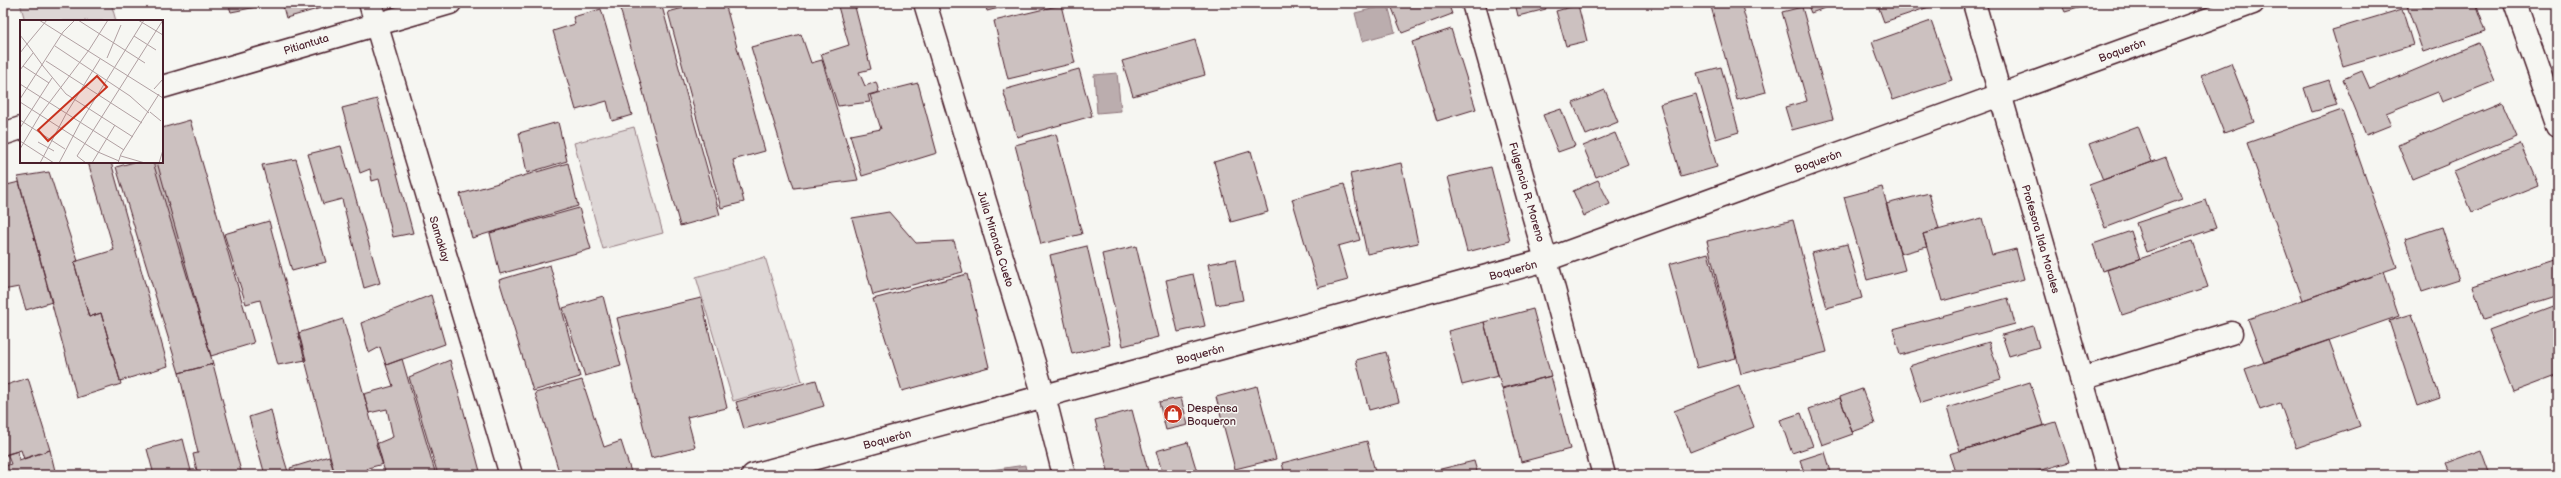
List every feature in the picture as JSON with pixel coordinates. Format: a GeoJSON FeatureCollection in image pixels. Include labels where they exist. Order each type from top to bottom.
{"type":"FeatureCollection","features":[{"type":"Feature","properties":{"kind":"street","name":"Pitiantuta"},"geometry":{"type":"LineString","coordinates":[[163,87],[373,13],[450,3]]}},
{"type":"Feature","properties":{"kind":"street","name":"Julia Miranda Cueto"},"geometry":{"type":"LineString","coordinates":[[925,3],[1044,396],[1064,475]]}},
{"type":"Feature","properties":{"kind":"street","name":"Fulgencio R. Moreno"},"geometry":{"type":"LineString","coordinates":[[1473,3],[1546,260],[1604,475]]}},
{"type":"Feature","properties":{"kind":"street","name":"Profesora Ilda Morales"},"geometry":{"type":"LineString","coordinates":[[1974,3],[2109,475]]}},
{"type":"Feature","properties":{"kind":"street","name":"Boquerón"},"geometry":{"type":"LineString","coordinates":[[753,475],[1546,260],[2253,3]]}},
{"type":"Feature","properties":{"kind":"street"},"geometry":{"type":"LineString","coordinates":[[2515,3],[2558,126]]}},
{"type":"Feature","properties":{"kind":"street","name":"Samaklay"},"geometry":{"type":"LineString","coordinates":[[373,13],[511,475]]}},
{"type":"Feature","properties":{"kind":"street"},"geometry":{"type":"LineString","coordinates":[[3,134],[20,128]]}},
{"type":"Feature","properties":{"kind":"street"},"geometry":{"type":"LineString","coordinates":[[2081,379],[2231,333]]}},
{"type":"Feature","properties":{"kind":"shaded area"},"geometry":{"type":"Polygon","coordinates":[[[20,3],[111,3],[116,20],[25,20],[20,3]]]}},
{"type":"Feature","properties":{"kind":"shaded area"},"geometry":{"type":"Polygon","coordinates":[[[1388,5],[1395,32],[1362,41],[1355,13],[1388,5]]]}},
{"type":"Feature","properties":{"kind":"shaded area"},"geometry":{"type":"Polygon","coordinates":[[[1117,73],[1121,111],[1097,113],[1094,75],[1117,73]]]}},
{"type":"Feature","properties":{"kind":"shaded area"},"geometry":{"type":"Polygon","coordinates":[[[634,127],[663,233],[603,249],[574,143],[634,127]]]}},
{"type":"Feature","properties":{"kind":"shaded area"},"geometry":{"type":"Polygon","coordinates":[[[765,257],[802,381],[733,401],[696,277],[765,257]]]}},
{"type":"Feature","properties":{"kind":"shaded area"},"geometry":{"type":"Polygon","coordinates":[[[1025,465],[1027,475],[992,475],[991,470],[1025,465]]]}},
{"type":"Feature","properties":{"kind":"building"},"geometry":{"type":"Polygon","coordinates":[[[228,3],[272,3],[272,4],[231,12],[228,3]]]}},
{"type":"Feature","properties":{"kind":"building"},"geometry":{"type":"Polygon","coordinates":[[[282,3],[319,3],[321,8],[286,18],[282,3]]]}},
{"type":"Feature","properties":{"kind":"building"},"geometry":{"type":"Polygon","coordinates":[[[638,3],[661,3],[720,215],[680,226],[620,8],[638,3]]]}},
{"type":"Feature","properties":{"kind":"building"},"geometry":{"type":"Polygon","coordinates":[[[702,3],[725,3],[765,151],[733,160],[744,202],[721,208],[668,12],[702,3]]]}},
{"type":"Feature","properties":{"kind":"building"},"geometry":{"type":"Polygon","coordinates":[[[837,3],[854,3],[871,69],[859,72],[865,86],[876,82],[879,92],[868,95],[870,102],[838,106],[821,54],[849,45],[837,3]]]}},
{"type":"Feature","properties":{"kind":"building"},"geometry":{"type":"Polygon","coordinates":[[[985,3],[1019,3],[987,11],[985,3]]]}},
{"type":"Feature","properties":{"kind":"building"},"geometry":{"type":"Polygon","coordinates":[[[1390,3],[1448,3],[1452,14],[1402,33],[1390,3]]]}},
{"type":"Feature","properties":{"kind":"building"},"geometry":{"type":"Polygon","coordinates":[[[1515,3],[1544,3],[1546,9],[1518,16],[1515,3]]]}},
{"type":"Feature","properties":{"kind":"building"},"geometry":{"type":"Polygon","coordinates":[[[1710,3],[1741,3],[1766,92],[1737,100],[1710,3]]]}},
{"type":"Feature","properties":{"kind":"building"},"geometry":{"type":"Polygon","coordinates":[[[1807,3],[1838,3],[1811,13],[1807,3]]]}},
{"type":"Feature","properties":{"kind":"building"},"geometry":{"type":"Polygon","coordinates":[[[1877,3],[1934,3],[1935,5],[1884,22],[1877,3]]]}},
{"type":"Feature","properties":{"kind":"building"},"geometry":{"type":"Polygon","coordinates":[[[2061,3],[2092,3],[2092,4],[2065,12],[2061,3]]]}},
{"type":"Feature","properties":{"kind":"building"},"geometry":{"type":"Polygon","coordinates":[[[2406,3],[2476,3],[2486,31],[2423,52],[2406,3]]]}},
{"type":"Feature","properties":{"kind":"building"},"geometry":{"type":"Polygon","coordinates":[[[1061,5],[1075,63],[1008,79],[994,21],[1061,5]]]}},
{"type":"Feature","properties":{"kind":"building"},"geometry":{"type":"Polygon","coordinates":[[[1578,5],[1587,41],[1566,46],[1556,11],[1578,5]]]}},
{"type":"Feature","properties":{"kind":"building"},"geometry":{"type":"Polygon","coordinates":[[[1802,7],[1833,119],[1792,130],[1785,107],[1807,101],[1782,12],[1802,7]]]}},
{"type":"Feature","properties":{"kind":"building"},"geometry":{"type":"Polygon","coordinates":[[[601,9],[632,115],[612,121],[607,101],[576,110],[553,31],[575,24],[573,17],[601,9]]]}},
{"type":"Feature","properties":{"kind":"building"},"geometry":{"type":"Polygon","coordinates":[[[2402,9],[2413,45],[2343,66],[2332,30],[2402,9]]]}},
{"type":"Feature","properties":{"kind":"building"},"geometry":{"type":"Polygon","coordinates":[[[1931,21],[1952,80],[1893,100],[1872,42],[1931,21]]]}},
{"type":"Feature","properties":{"kind":"building"},"geometry":{"type":"Polygon","coordinates":[[[1451,29],[1476,109],[1437,121],[1412,42],[1451,29]]]}},
{"type":"Feature","properties":{"kind":"building"},"geometry":{"type":"Polygon","coordinates":[[[801,34],[811,63],[822,60],[858,180],[794,188],[751,47],[801,34]]]}},
{"type":"Feature","properties":{"kind":"building"},"geometry":{"type":"Polygon","coordinates":[[[1195,40],[1205,75],[1133,96],[1122,61],[1195,40]]]}},
{"type":"Feature","properties":{"kind":"building"},"geometry":{"type":"Polygon","coordinates":[[[2479,43],[2495,81],[2442,102],[2438,92],[2386,113],[2391,125],[2366,135],[2343,79],[2362,71],[2370,89],[2479,43]]]}},
{"type":"Feature","properties":{"kind":"building"},"geometry":{"type":"Polygon","coordinates":[[[2231,63],[2254,122],[2224,133],[2201,75],[2231,63]]]}},
{"type":"Feature","properties":{"kind":"building"},"geometry":{"type":"Polygon","coordinates":[[[1721,67],[1739,132],[1716,139],[1697,73],[1721,67]]]}},
{"type":"Feature","properties":{"kind":"building"},"geometry":{"type":"Polygon","coordinates":[[[1079,69],[1092,116],[1017,137],[1003,90],[1079,69]]]}},
{"type":"Feature","properties":{"kind":"building"},"geometry":{"type":"Polygon","coordinates":[[[2329,80],[2337,105],[2312,112],[2304,88],[2329,80]]]}},
{"type":"Feature","properties":{"kind":"building"},"geometry":{"type":"Polygon","coordinates":[[[918,83],[937,153],[862,176],[850,135],[881,129],[870,95],[918,83]]]}},
{"type":"Feature","properties":{"kind":"building"},"geometry":{"type":"Polygon","coordinates":[[[1605,90],[1618,122],[1586,135],[1573,103],[1605,90]]]}},
{"type":"Feature","properties":{"kind":"building"},"geometry":{"type":"Polygon","coordinates":[[[1696,94],[1717,167],[1681,177],[1660,104],[1696,94]]]}},
{"type":"Feature","properties":{"kind":"building"},"geometry":{"type":"Polygon","coordinates":[[[377,99],[413,233],[393,237],[379,179],[372,181],[370,169],[360,173],[342,108],[377,99]]]}},
{"type":"Feature","properties":{"kind":"building"},"geometry":{"type":"Polygon","coordinates":[[[2502,102],[2517,136],[2412,179],[2398,145],[2502,102]]]}},
{"type":"Feature","properties":{"kind":"building"},"geometry":{"type":"Polygon","coordinates":[[[1561,109],[1575,146],[1558,152],[1543,115],[1561,109]]]}},
{"type":"Feature","properties":{"kind":"building"},"geometry":{"type":"Polygon","coordinates":[[[2342,110],[2397,267],[2303,300],[2247,143],[2342,110]]]}},
{"type":"Feature","properties":{"kind":"building"},"geometry":{"type":"Polygon","coordinates":[[[190,120],[254,343],[211,356],[153,163],[163,163],[163,128],[190,120]]]}},
{"type":"Feature","properties":{"kind":"building"},"geometry":{"type":"Polygon","coordinates":[[[558,122],[567,161],[527,173],[519,133],[558,122]]]}},
{"type":"Feature","properties":{"kind":"building"},"geometry":{"type":"Polygon","coordinates":[[[2138,126],[2152,162],[2103,180],[2089,144],[2138,126]]]}},
{"type":"Feature","properties":{"kind":"building"},"geometry":{"type":"Polygon","coordinates":[[[1615,133],[1628,164],[1596,177],[1583,146],[1615,133]]]}},
{"type":"Feature","properties":{"kind":"building"},"geometry":{"type":"Polygon","coordinates":[[[1056,134],[1082,234],[1041,244],[1015,145],[1056,134]]]}},
{"type":"Feature","properties":{"kind":"building"},"geometry":{"type":"Polygon","coordinates":[[[2520,143],[2538,185],[2472,212],[2454,171],[2520,143]]]}},
{"type":"Feature","properties":{"kind":"building"},"geometry":{"type":"Polygon","coordinates":[[[341,146],[380,283],[364,288],[342,199],[323,204],[308,154],[341,146]]]}},
{"type":"Feature","properties":{"kind":"building"},"geometry":{"type":"Polygon","coordinates":[[[1251,151],[1268,212],[1231,222],[1214,162],[1251,151]]]}},
{"type":"Feature","properties":{"kind":"building"},"geometry":{"type":"Polygon","coordinates":[[[2166,157],[2182,199],[2105,228],[2089,185],[2166,157]]]}},
{"type":"Feature","properties":{"kind":"building"},"geometry":{"type":"Polygon","coordinates":[[[296,159],[326,262],[292,271],[262,165],[296,159]]]}},
{"type":"Feature","properties":{"kind":"building"},"geometry":{"type":"Polygon","coordinates":[[[88,163],[111,163],[168,366],[120,381],[101,313],[89,317],[74,262],[114,250],[88,163]]]}},
{"type":"Feature","properties":{"kind":"building"},"geometry":{"type":"Polygon","coordinates":[[[130,163],[157,163],[213,364],[179,373],[116,167],[130,163]]]}},
{"type":"Feature","properties":{"kind":"building"},"geometry":{"type":"Polygon","coordinates":[[[568,163],[578,206],[472,238],[460,194],[568,163]]]}},
{"type":"Feature","properties":{"kind":"building"},"geometry":{"type":"Polygon","coordinates":[[[1401,163],[1418,243],[1367,254],[1350,174],[1401,163]]]}},
{"type":"Feature","properties":{"kind":"building"},"geometry":{"type":"Polygon","coordinates":[[[1491,167],[1510,241],[1467,252],[1448,177],[1491,167]]]}},
{"type":"Feature","properties":{"kind":"building"},"geometry":{"type":"Polygon","coordinates":[[[49,172],[78,261],[74,262],[89,317],[101,313],[121,384],[77,398],[18,177],[49,172]]]}},
{"type":"Feature","properties":{"kind":"building"},"geometry":{"type":"Polygon","coordinates":[[[1598,180],[1610,204],[1584,216],[1573,191],[1598,180]]]}},
{"type":"Feature","properties":{"kind":"building"},"geometry":{"type":"Polygon","coordinates":[[[19,182],[52,302],[26,310],[19,287],[3,290],[3,186],[19,182]]]}},
{"type":"Feature","properties":{"kind":"building"},"geometry":{"type":"Polygon","coordinates":[[[1344,184],[1360,240],[1338,246],[1348,280],[1318,288],[1292,199],[1344,184]]]}},
{"type":"Feature","properties":{"kind":"building"},"geometry":{"type":"Polygon","coordinates":[[[1882,187],[1905,270],[1867,280],[1844,197],[1882,187]]]}},
{"type":"Feature","properties":{"kind":"building"},"geometry":{"type":"Polygon","coordinates":[[[1929,193],[1939,229],[1923,234],[1927,247],[1900,254],[1886,204],[1929,193]]]}},
{"type":"Feature","properties":{"kind":"building"},"geometry":{"type":"Polygon","coordinates":[[[2206,200],[2216,228],[2146,252],[2136,223],[2206,200]]]}},
{"type":"Feature","properties":{"kind":"building"},"geometry":{"type":"Polygon","coordinates":[[[579,208],[591,249],[500,274],[490,233],[579,208]]]}},
{"type":"Feature","properties":{"kind":"building"},"geometry":{"type":"Polygon","coordinates":[[[889,212],[916,243],[954,241],[963,272],[873,295],[852,218],[889,212]]]}},
{"type":"Feature","properties":{"kind":"building"},"geometry":{"type":"Polygon","coordinates":[[[1982,218],[1992,255],[2016,249],[2024,279],[1942,301],[1923,234],[1982,218]]]}},
{"type":"Feature","properties":{"kind":"building"},"geometry":{"type":"Polygon","coordinates":[[[1793,220],[1827,352],[1741,374],[1707,241],[1793,220]]]}},
{"type":"Feature","properties":{"kind":"building"},"geometry":{"type":"Polygon","coordinates":[[[269,221],[306,360],[278,365],[260,300],[246,304],[224,234],[269,221]]]}},
{"type":"Feature","properties":{"kind":"building"},"geometry":{"type":"Polygon","coordinates":[[[2442,227],[2459,280],[2422,292],[2405,239],[2442,227]]]}},
{"type":"Feature","properties":{"kind":"building"},"geometry":{"type":"Polygon","coordinates":[[[2131,231],[2140,259],[2102,271],[2093,244],[2131,231]]]}},
{"type":"Feature","properties":{"kind":"building"},"geometry":{"type":"Polygon","coordinates":[[[2192,241],[2208,287],[2122,315],[2107,270],[2192,241]]]}},
{"type":"Feature","properties":{"kind":"building"},"geometry":{"type":"Polygon","coordinates":[[[1847,244],[1862,298],[1827,308],[1812,253],[1847,244]]]}},
{"type":"Feature","properties":{"kind":"building"},"geometry":{"type":"Polygon","coordinates":[[[1087,246],[1110,345],[1072,354],[1050,255],[1087,246]]]}},
{"type":"Feature","properties":{"kind":"building"},"geometry":{"type":"Polygon","coordinates":[[[1136,246],[1158,337],[1123,346],[1102,254],[1136,246]]]}},
{"type":"Feature","properties":{"kind":"building"},"geometry":{"type":"Polygon","coordinates":[[[1708,253],[1736,358],[1697,368],[1669,264],[1708,253]]]}},
{"type":"Feature","properties":{"kind":"building"},"geometry":{"type":"Polygon","coordinates":[[[1235,259],[1243,300],[1216,305],[1208,264],[1235,259]]]}},
{"type":"Feature","properties":{"kind":"building"},"geometry":{"type":"Polygon","coordinates":[[[2554,259],[2558,272],[2558,295],[2484,319],[2473,286],[2554,259]]]}},
{"type":"Feature","properties":{"kind":"building"},"geometry":{"type":"Polygon","coordinates":[[[550,265],[580,377],[533,391],[499,280],[550,265]]]}},
{"type":"Feature","properties":{"kind":"building"},"geometry":{"type":"Polygon","coordinates":[[[2384,272],[2399,316],[2264,363],[2248,319],[2384,272]]]}},
{"type":"Feature","properties":{"kind":"building"},"geometry":{"type":"Polygon","coordinates":[[[967,274],[989,367],[902,391],[873,299],[967,274]]]}},
{"type":"Feature","properties":{"kind":"building"},"geometry":{"type":"Polygon","coordinates":[[[1193,274],[1205,326],[1178,332],[1166,280],[1193,274]]]}},
{"type":"Feature","properties":{"kind":"building"},"geometry":{"type":"Polygon","coordinates":[[[431,295],[445,344],[386,365],[380,347],[369,353],[361,323],[431,295]]]}},
{"type":"Feature","properties":{"kind":"building"},"geometry":{"type":"Polygon","coordinates":[[[603,296],[621,366],[585,376],[563,308],[603,296]]]}},
{"type":"Feature","properties":{"kind":"building"},"geometry":{"type":"Polygon","coordinates":[[[701,298],[727,408],[687,417],[695,447],[651,458],[617,318],[701,298]]]}},
{"type":"Feature","properties":{"kind":"building"},"geometry":{"type":"Polygon","coordinates":[[[2008,298],[2015,324],[1900,355],[1893,329],[2008,298]]]}},
{"type":"Feature","properties":{"kind":"building"},"geometry":{"type":"Polygon","coordinates":[[[2558,304],[2558,375],[2513,392],[2489,330],[2558,304]]]}},
{"type":"Feature","properties":{"kind":"building"},"geometry":{"type":"Polygon","coordinates":[[[1533,309],[1551,376],[1502,389],[1484,322],[1533,309]]]}},
{"type":"Feature","properties":{"kind":"building"},"geometry":{"type":"Polygon","coordinates":[[[2412,314],[2440,398],[2417,406],[2389,321],[2412,314]]]}},
{"type":"Feature","properties":{"kind":"building"},"geometry":{"type":"Polygon","coordinates":[[[343,319],[383,464],[368,468],[363,475],[335,475],[298,333],[343,319]]]}},
{"type":"Feature","properties":{"kind":"building"},"geometry":{"type":"Polygon","coordinates":[[[1484,322],[1498,376],[1462,385],[1448,331],[1484,322]]]}},
{"type":"Feature","properties":{"kind":"building"},"geometry":{"type":"Polygon","coordinates":[[[2033,326],[2039,347],[2009,356],[2002,335],[2033,326]]]}},
{"type":"Feature","properties":{"kind":"building"},"geometry":{"type":"Polygon","coordinates":[[[2329,340],[2360,426],[2296,448],[2280,403],[2260,410],[2245,369],[2329,340]]]}},
{"type":"Feature","properties":{"kind":"building"},"geometry":{"type":"Polygon","coordinates":[[[1989,342],[2001,379],[1921,403],[1909,366],[1989,342]]]}},
{"type":"Feature","properties":{"kind":"building"},"geometry":{"type":"Polygon","coordinates":[[[1386,352],[1399,402],[1369,410],[1356,360],[1386,352]]]}},
{"type":"Feature","properties":{"kind":"building"},"geometry":{"type":"Polygon","coordinates":[[[402,359],[436,475],[386,475],[376,444],[393,437],[387,409],[369,413],[364,394],[393,386],[386,365],[402,359]]]}},
{"type":"Feature","properties":{"kind":"building"},"geometry":{"type":"Polygon","coordinates":[[[450,360],[481,475],[438,475],[409,377],[450,360]]]}},
{"type":"Feature","properties":{"kind":"building"},"geometry":{"type":"Polygon","coordinates":[[[213,364],[242,475],[198,475],[193,454],[198,453],[179,373],[213,364]]]}},
{"type":"Feature","properties":{"kind":"building"},"geometry":{"type":"Polygon","coordinates":[[[1551,376],[1570,449],[1521,462],[1502,388],[1551,376]]]}},
{"type":"Feature","properties":{"kind":"building"},"geometry":{"type":"Polygon","coordinates":[[[28,378],[50,450],[24,459],[21,450],[3,456],[3,386],[28,378]]]}},
{"type":"Feature","properties":{"kind":"building"},"geometry":{"type":"Polygon","coordinates":[[[582,380],[604,447],[621,441],[632,475],[560,475],[535,393],[582,380]]]}},
{"type":"Feature","properties":{"kind":"building"},"geometry":{"type":"Polygon","coordinates":[[[816,380],[824,406],[744,429],[736,402],[816,380]]]}},
{"type":"Feature","properties":{"kind":"building"},"geometry":{"type":"Polygon","coordinates":[[[2030,382],[2044,425],[1960,451],[1947,408],[2030,382]]]}},
{"type":"Feature","properties":{"kind":"building"},"geometry":{"type":"Polygon","coordinates":[[[1257,386],[1276,459],[1235,469],[1216,397],[1257,386]]]}},
{"type":"Feature","properties":{"kind":"building"},"geometry":{"type":"Polygon","coordinates":[[[1739,386],[1754,427],[1690,452],[1674,411],[1739,386]]]}},
{"type":"Feature","properties":{"kind":"building"},"geometry":{"type":"Polygon","coordinates":[[[1862,389],[1875,424],[1852,432],[1840,397],[1862,389]]]}},
{"type":"Feature","properties":{"kind":"building","name":"Despensa Boqueron"},"geometry":{"type":"Polygon","coordinates":[[[1181,398],[1188,425],[1166,430],[1159,402],[1181,398]]]}},
{"type":"Feature","properties":{"kind":"building"},"geometry":{"type":"Polygon","coordinates":[[[1840,398],[1853,434],[1822,445],[1809,409],[1840,398]]]}},
{"type":"Feature","properties":{"kind":"building"},"geometry":{"type":"Polygon","coordinates":[[[271,410],[289,475],[265,475],[249,417],[271,410]]]}},
{"type":"Feature","properties":{"kind":"building"},"geometry":{"type":"Polygon","coordinates":[[[1132,410],[1149,475],[1109,475],[1095,420],[1132,410]]]}},
{"type":"Feature","properties":{"kind":"building"},"geometry":{"type":"Polygon","coordinates":[[[1801,413],[1813,446],[1792,453],[1780,420],[1801,413]]]}},
{"type":"Feature","properties":{"kind":"building"},"geometry":{"type":"Polygon","coordinates":[[[2056,422],[2069,462],[2025,475],[1956,475],[1949,454],[2056,422]]]}},
{"type":"Feature","properties":{"kind":"building"},"geometry":{"type":"Polygon","coordinates":[[[183,439],[192,475],[154,475],[147,449],[183,439]]]}},
{"type":"Feature","properties":{"kind":"building"},"geometry":{"type":"Polygon","coordinates":[[[1367,441],[1376,475],[1285,475],[1282,463],[1367,441]]]}},
{"type":"Feature","properties":{"kind":"building"},"geometry":{"type":"Polygon","coordinates":[[[1188,442],[1198,475],[1163,475],[1156,451],[1188,442]]]}},
{"type":"Feature","properties":{"kind":"building"},"geometry":{"type":"Polygon","coordinates":[[[50,450],[56,475],[6,475],[3,467],[11,464],[7,454],[18,451],[19,460],[50,450]]]}},
{"type":"Feature","properties":{"kind":"building"},"geometry":{"type":"Polygon","coordinates":[[[2481,450],[2490,475],[2451,475],[2446,463],[2481,450]]]}},
{"type":"Feature","properties":{"kind":"building"},"geometry":{"type":"Polygon","coordinates":[[[1825,452],[1832,475],[1805,475],[1800,460],[1825,452]]]}},
{"type":"Feature","properties":{"kind":"building"},"geometry":{"type":"Polygon","coordinates":[[[329,456],[335,475],[292,475],[290,468],[329,456]]]}},
{"type":"Feature","properties":{"kind":"building"},"geometry":{"type":"Polygon","coordinates":[[[1474,461],[1478,475],[1416,475],[1474,461]]]}},
{"type":"Feature","properties":{"kind":"place","name":"Despensa Boqueron"},"geometry":{"type":"Point","coordinates":[1173,414]}}]}
